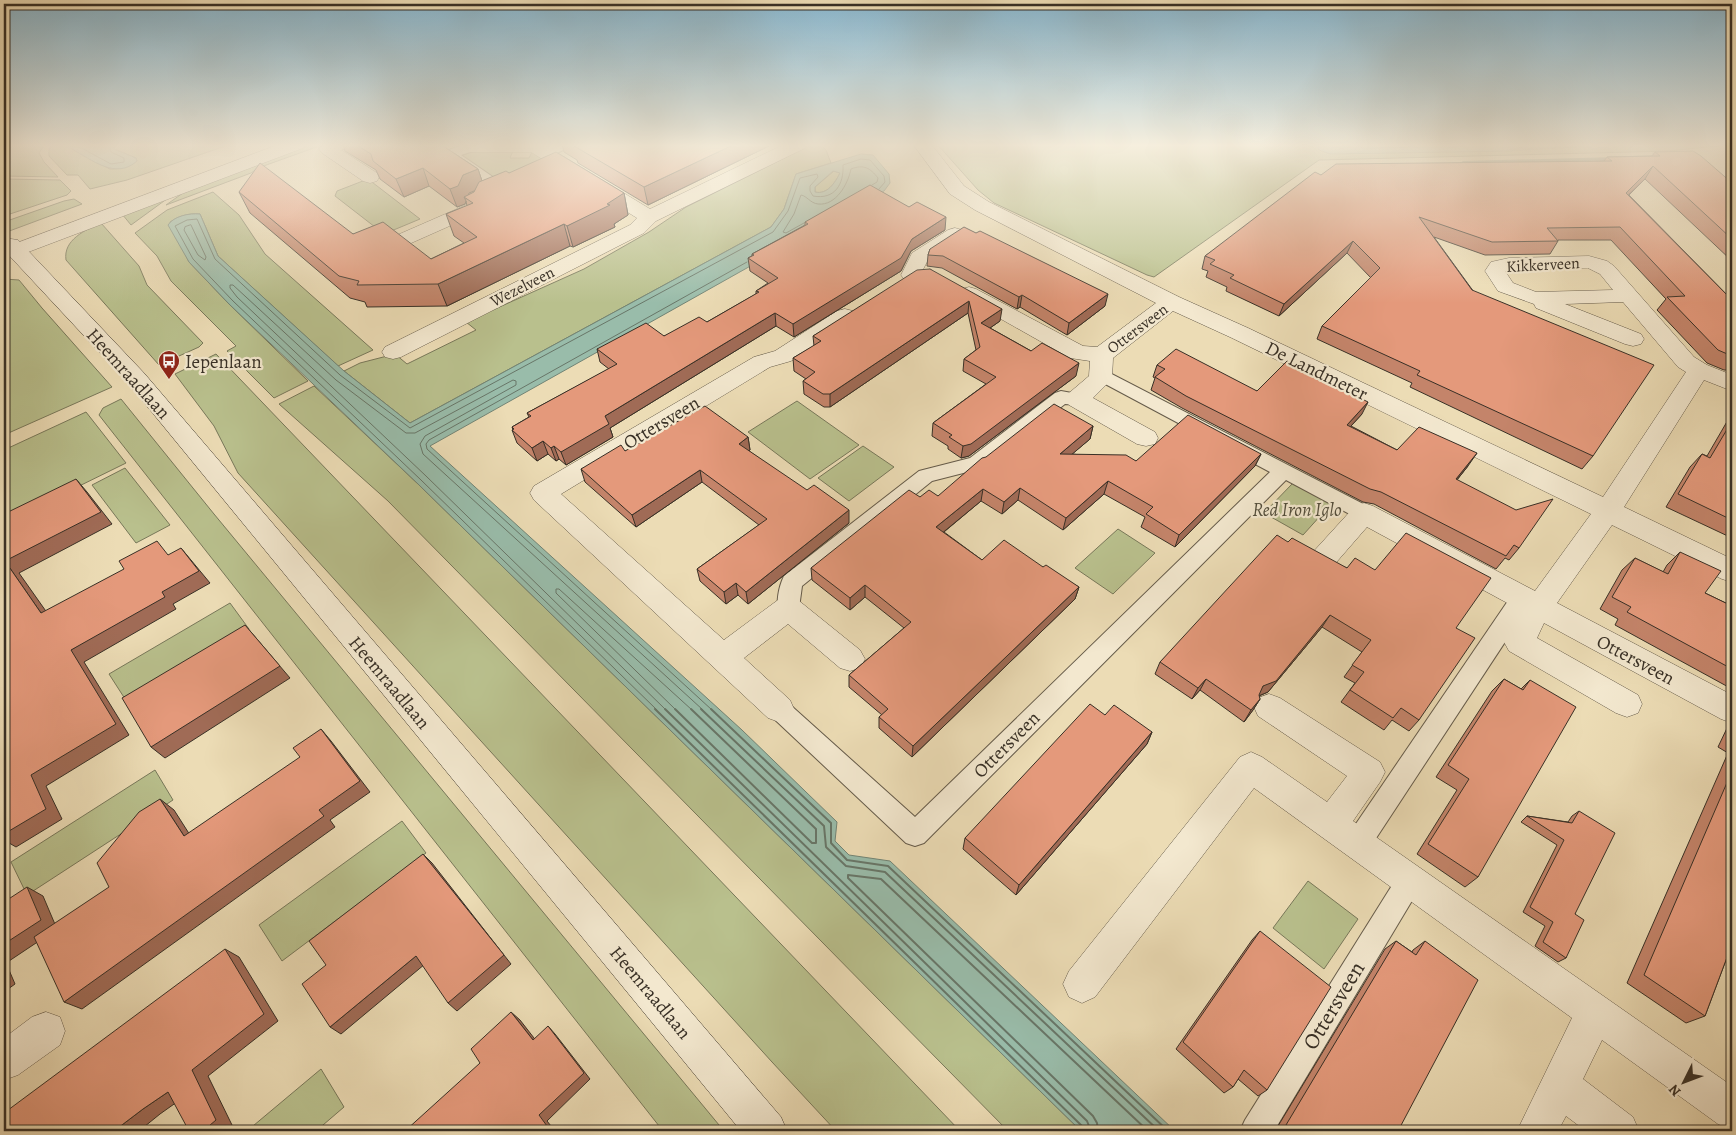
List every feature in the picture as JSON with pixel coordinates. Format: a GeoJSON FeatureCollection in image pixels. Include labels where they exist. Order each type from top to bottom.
{"type":"FeatureCollection","features":[{"type":"Feature","properties":{"kind":"street"},"geometry":{"type":"LineString","coordinates":[[11,244],[131,197]]}},
{"type":"Feature","properties":{"kind":"street"},"geometry":{"type":"LineString","coordinates":[[11,244],[146,197]]}},
{"type":"Feature","properties":{"kind":"street"},"geometry":{"type":"LineString","coordinates":[[402,240],[474,208],[477,199],[482,197]]}},
{"type":"Feature","properties":{"kind":"street"},"geometry":{"type":"LineString","coordinates":[[613,197],[649,217]]}},
{"type":"Feature","properties":{"kind":"street","name":"Wezelveen"},"geometry":{"type":"LineString","coordinates":[[393,352],[637,229],[649,217],[690,197]]}},
{"type":"Feature","properties":{"kind":"street","name":"De Landmeter"},"geometry":{"type":"LineString","coordinates":[[968,197],[982,206],[1172,302],[1732,570]]}},
{"type":"Feature","properties":{"kind":"street","name":"Ottersveen"},"geometry":{"type":"LineString","coordinates":[[955,234],[919,258],[923,279],[1101,365]]}},
{"type":"Feature","properties":{"kind":"street","name":"Heemraadlaan"},"geometry":{"type":"LineString","coordinates":[[11,244],[136,378],[767,1131]]}},
{"type":"Feature","properties":{"kind":"street","name":"Kikkerveen"},"geometry":{"type":"LineString","coordinates":[[1633,338],[1505,287],[1496,274],[1496,269],[1502,265],[1509,264],[1594,263],[1608,270],[1686,362],[1699,370],[1732,383]]}},
{"type":"Feature","properties":{"kind":"street","name":"Kikkerveen"},"geometry":{"type":"LineString","coordinates":[[1534,298],[1629,296]]}},
{"type":"Feature","properties":{"kind":"street","name":"Ottersveen"},"geometry":{"type":"LineString","coordinates":[[1077,399],[1100,379],[1101,365],[1172,302]]}},
{"type":"Feature","properties":{"kind":"street","name":"Ottersveen"},"geometry":{"type":"LineString","coordinates":[[863,305],[783,356],[762,362],[543,493],[915,834],[1283,471]]}},
{"type":"Feature","properties":{"kind":"street"},"geometry":{"type":"LineString","coordinates":[[1101,365],[1283,471],[1364,513],[1324,558]]}},
{"type":"Feature","properties":{"kind":"street"},"geometry":{"type":"LineString","coordinates":[[1345,833],[1530,603],[1608,511],[1699,370]]}},
{"type":"Feature","properties":{"kind":"street"},"geometry":{"type":"LineString","coordinates":[[722,658],[788,608],[792,582],[926,476],[976,463],[1061,397],[1077,399],[1146,438]]}},
{"type":"Feature","properties":{"kind":"street","name":"Ottersveen"},"geometry":{"type":"LineString","coordinates":[[1364,513],[1732,710]]}},
{"type":"Feature","properties":{"kind":"street"},"geometry":{"type":"LineString","coordinates":[[1530,603],[1519,642],[1627,704]]}},
{"type":"Feature","properties":{"kind":"street"},"geometry":{"type":"LineString","coordinates":[[788,608],[850,660]]}},
{"type":"Feature","properties":{"kind":"street"},"geometry":{"type":"LineString","coordinates":[[1269,707],[1369,772],[1345,833]]}},
{"type":"Feature","properties":{"kind":"street"},"geometry":{"type":"LineString","coordinates":[[1082,984],[1251,766],[1732,1110]]}},
{"type":"Feature","properties":{"kind":"street","name":"Ottersveen"},"geometry":{"type":"LineString","coordinates":[[1256,1131],[1410,880]]}},
{"type":"Feature","properties":{"kind":"street"},"geometry":{"type":"LineString","coordinates":[[1537,1131],[1595,1012]]}},
{"type":"Feature","properties":{"kind":"street"},"geometry":{"type":"LineString","coordinates":[[4,1061],[46,1031]]}},
{"type":"Feature","properties":{"kind":"street"},"geometry":{"type":"LineString","coordinates":[[1559,1086],[1619,1131]]}},
{"type":"Feature","properties":{"kind":"green space"},"geometry":{"type":"Polygon","coordinates":[[[4,197],[61,197],[4,216],[4,197]]]}},
{"type":"Feature","properties":{"kind":"green space"},"geometry":{"type":"Polygon","coordinates":[[[165,197],[170,197],[131,225],[122,214],[165,197]]]}},
{"type":"Feature","properties":{"kind":"green space"},"geometry":{"type":"Polygon","coordinates":[[[177,197],[187,197],[166,205],[177,197]]]}},
{"type":"Feature","properties":{"kind":"green space"},"geometry":{"type":"Polygon","coordinates":[[[200,197],[219,197],[239,215],[265,254],[373,350],[338,366],[218,256],[200,214],[188,215],[173,220],[170,222],[189,262],[308,381],[274,398],[227,351],[236,346],[171,281],[157,256],[135,233],[167,210],[200,197]]]}},
{"type":"Feature","properties":{"kind":"green space"},"geometry":{"type":"Polygon","coordinates":[[[336,197],[391,197],[420,219],[384,234],[336,197]]]}},
{"type":"Feature","properties":{"kind":"green space"},"geometry":{"type":"Polygon","coordinates":[[[706,197],[788,197],[784,209],[771,227],[410,423],[344,371],[360,363],[395,354],[407,364],[476,330],[466,322],[584,269],[649,232],[686,207],[706,197]]]}},
{"type":"Feature","properties":{"kind":"green space"},"geometry":{"type":"Polygon","coordinates":[[[987,197],[1267,197],[1154,277],[994,203],[987,197]]]}},
{"type":"Feature","properties":{"kind":"green space"},"geometry":{"type":"Polygon","coordinates":[[[74,199],[82,204],[4,233],[4,222],[74,199]]]}},
{"type":"Feature","properties":{"kind":"green space"},"geometry":{"type":"Polygon","coordinates":[[[101,223],[139,266],[147,285],[203,343],[199,347],[159,365],[66,260],[66,253],[72,241],[88,229],[101,223]]]}},
{"type":"Feature","properties":{"kind":"green space"},"geometry":{"type":"Polygon","coordinates":[[[4,279],[19,280],[112,387],[4,435],[4,279]]]}},
{"type":"Feature","properties":{"kind":"green space"},"geometry":{"type":"Polygon","coordinates":[[[216,354],[960,1131],[836,1131],[238,473],[214,426],[175,374],[216,354]]]}},
{"type":"Feature","properties":{"kind":"green space"},"geometry":{"type":"Polygon","coordinates":[[[314,386],[418,484],[1081,1131],[1008,1131],[388,501],[279,404],[314,386]]]}},
{"type":"Feature","properties":{"kind":"green space"},"geometry":{"type":"Polygon","coordinates":[[[121,399],[724,1131],[663,1131],[99,415],[103,408],[121,399]]]}},
{"type":"Feature","properties":{"kind":"green space"},"geometry":{"type":"Polygon","coordinates":[[[797,401],[859,445],[810,479],[748,432],[797,401]]]}},
{"type":"Feature","properties":{"kind":"green space"},"geometry":{"type":"Polygon","coordinates":[[[86,412],[126,463],[4,523],[4,450],[86,412]]]}},
{"type":"Feature","properties":{"kind":"green space"},"geometry":{"type":"Polygon","coordinates":[[[863,446],[894,467],[849,501],[818,478],[863,446]]]}},
{"type":"Feature","properties":{"kind":"green space"},"geometry":{"type":"Polygon","coordinates":[[[125,468],[170,525],[136,543],[92,485],[125,468]]]}},
{"type":"Feature","properties":{"kind":"green space","name":"Red Iron Iglo"},"geometry":{"type":"Polygon","coordinates":[[[1293,483],[1331,504],[1303,535],[1264,513],[1293,483]]]}},
{"type":"Feature","properties":{"kind":"green space"},"geometry":{"type":"Polygon","coordinates":[[[1118,529],[1155,553],[1113,594],[1075,568],[1118,529]]]}},
{"type":"Feature","properties":{"kind":"green space"},"geometry":{"type":"Polygon","coordinates":[[[230,603],[249,629],[127,702],[109,674],[230,603]]]}},
{"type":"Feature","properties":{"kind":"green space"},"geometry":{"type":"Polygon","coordinates":[[[155,770],[173,800],[27,895],[11,862],[155,770]]]}},
{"type":"Feature","properties":{"kind":"green space"},"geometry":{"type":"Polygon","coordinates":[[[402,821],[426,853],[282,961],[259,925],[402,821]]]}},
{"type":"Feature","properties":{"kind":"green space"},"geometry":{"type":"Polygon","coordinates":[[[1308,881],[1358,919],[1324,969],[1273,928],[1308,881]]]}},
{"type":"Feature","properties":{"kind":"green space"},"geometry":{"type":"Polygon","coordinates":[[[321,1069],[344,1107],[316,1131],[247,1131],[321,1069]]]}},
{"type":"Feature","properties":{"kind":"water"},"geometry":{"type":"Polygon","coordinates":[[[788,197],[873,197],[430,446],[742,730],[837,822],[835,841],[849,855],[890,861],[1175,1131],[1081,1131],[418,484],[229,304],[189,262],[168,225],[174,219],[182,216],[200,214],[218,256],[344,371],[410,423],[771,227],[784,209],[788,197]]]}},
{"type":"Feature","properties":{"kind":"building"},"geometry":{"type":"Polygon","coordinates":[[[245,197],[304,197],[353,234],[383,222],[431,259],[477,237],[446,214],[473,203],[464,197],[618,197],[607,204],[610,205],[567,226],[564,224],[438,284],[357,285],[359,281],[339,276],[245,197]]]}},
{"type":"Feature","properties":{"kind":"building"},"geometry":{"type":"Polygon","coordinates":[[[849,197],[891,197],[909,207],[917,202],[946,217],[912,239],[901,258],[793,324],[775,313],[605,416],[609,424],[561,452],[554,446],[551,448],[543,441],[532,448],[512,430],[514,429],[512,427],[531,416],[527,413],[617,364],[597,349],[646,323],[664,336],[699,317],[707,322],[759,292],[756,291],[778,278],[748,258],[754,255],[752,254],[808,224],[805,222],[849,197]]]}},
{"type":"Feature","properties":{"kind":"building"},"geometry":{"type":"Polygon","coordinates":[[[1282,197],[1630,197],[1732,300],[1732,356],[1718,350],[1667,297],[1685,296],[1620,227],[1547,228],[1558,241],[1492,242],[1419,217],[1472,290],[1654,365],[1593,456],[1417,375],[1420,371],[1322,326],[1380,268],[1353,241],[1284,304],[1230,278],[1234,275],[1210,264],[1215,260],[1205,256],[1282,197]]]}},
{"type":"Feature","properties":{"kind":"building"},"geometry":{"type":"Polygon","coordinates":[[[1687,197],[1732,197],[1732,239],[1687,197]]]}},
{"type":"Feature","properties":{"kind":"building"},"geometry":{"type":"Polygon","coordinates":[[[964,227],[976,233],[980,231],[1108,294],[1069,323],[1022,295],[1019,297],[943,256],[928,255],[930,249],[964,227]]]}},
{"type":"Feature","properties":{"kind":"building"},"geometry":{"type":"Polygon","coordinates":[[[930,269],[1002,309],[981,323],[1031,351],[1042,343],[1079,363],[971,444],[963,446],[949,437],[952,435],[933,423],[996,377],[964,359],[980,347],[969,301],[830,394],[823,394],[803,381],[815,372],[793,358],[821,341],[813,336],[917,270],[930,269]]]}},
{"type":"Feature","properties":{"kind":"building"},"geometry":{"type":"Polygon","coordinates":[[[1176,349],[1257,391],[1287,361],[1368,402],[1347,425],[1397,450],[1419,427],[1477,453],[1456,479],[1516,510],[1553,499],[1519,548],[1514,545],[1506,556],[1186,396],[1155,377],[1165,369],[1157,365],[1176,349]]]}},
{"type":"Feature","properties":{"kind":"building"},"geometry":{"type":"Polygon","coordinates":[[[1054,404],[1093,426],[1060,454],[1126,455],[1136,461],[1188,415],[1261,454],[1179,535],[1146,514],[1153,507],[1108,481],[1066,518],[1020,488],[1004,502],[983,489],[936,527],[982,560],[1004,540],[1043,567],[1046,565],[1079,587],[913,746],[879,717],[888,709],[849,675],[911,622],[865,585],[850,598],[811,568],[909,490],[920,497],[929,490],[938,496],[982,458],[986,457],[1054,404]]]}},
{"type":"Feature","properties":{"kind":"building"},"geometry":{"type":"Polygon","coordinates":[[[705,406],[748,437],[739,444],[807,490],[814,485],[849,510],[746,592],[736,583],[724,592],[697,569],[767,519],[700,470],[632,515],[581,469],[621,445],[625,451],[705,406]]]}},
{"type":"Feature","properties":{"kind":"building"},"geometry":{"type":"Polygon","coordinates":[[[1732,421],[1732,520],[1678,494],[1702,454],[1710,458],[1732,421]]]}},
{"type":"Feature","properties":{"kind":"building"},"geometry":{"type":"Polygon","coordinates":[[[76,479],[101,512],[5,561],[41,613],[124,569],[119,561],[157,541],[168,555],[181,548],[199,571],[162,592],[165,597],[71,650],[116,724],[31,775],[46,809],[4,834],[4,514],[76,479]]]}},
{"type":"Feature","properties":{"kind":"building"},"geometry":{"type":"Polygon","coordinates":[[[1406,533],[1491,578],[1456,628],[1475,638],[1419,720],[1401,708],[1393,718],[1350,690],[1364,672],[1352,665],[1371,640],[1330,615],[1276,681],[1263,686],[1259,695],[1260,699],[1251,710],[1206,679],[1198,688],[1160,662],[1277,535],[1288,542],[1292,538],[1347,568],[1355,558],[1375,570],[1406,533]]]}},
{"type":"Feature","properties":{"kind":"building"},"geometry":{"type":"Polygon","coordinates":[[[1680,552],[1721,571],[1705,593],[1732,606],[1732,669],[1627,612],[1631,607],[1612,597],[1635,558],[1668,574],[1680,552]]]}},
{"type":"Feature","properties":{"kind":"building"},"geometry":{"type":"Polygon","coordinates":[[[245,625],[280,666],[151,747],[122,698],[245,625]]]}},
{"type":"Feature","properties":{"kind":"building"},"geometry":{"type":"Polygon","coordinates":[[[1504,679],[1523,690],[1530,680],[1576,707],[1478,877],[1428,844],[1469,779],[1448,765],[1504,679]]]}},
{"type":"Feature","properties":{"kind":"building"},"geometry":{"type":"Polygon","coordinates":[[[1090,704],[1105,715],[1114,705],[1152,732],[1019,885],[965,838],[1090,704]]]}},
{"type":"Feature","properties":{"kind":"building"},"geometry":{"type":"Polygon","coordinates":[[[321,729],[360,781],[319,810],[324,816],[64,1002],[34,937],[109,887],[97,863],[139,812],[160,799],[184,836],[300,757],[293,748],[321,729]]]}},
{"type":"Feature","properties":{"kind":"building"},"geometry":{"type":"Polygon","coordinates":[[[1732,771],[1732,944],[1705,1016],[1644,975],[1732,771]]]}},
{"type":"Feature","properties":{"kind":"building"},"geometry":{"type":"Polygon","coordinates":[[[1579,811],[1615,833],[1575,914],[1584,920],[1566,958],[1543,942],[1553,922],[1530,907],[1564,840],[1527,816],[1572,823],[1579,811]]]}},
{"type":"Feature","properties":{"kind":"building"},"geometry":{"type":"Polygon","coordinates":[[[423,854],[504,955],[448,1003],[416,956],[330,1027],[302,984],[326,965],[309,941],[423,854]]]}},
{"type":"Feature","properties":{"kind":"building"},"geometry":{"type":"Polygon","coordinates":[[[27,887],[41,920],[4,944],[4,902],[27,887]]]}},
{"type":"Feature","properties":{"kind":"building"},"geometry":{"type":"Polygon","coordinates":[[[1260,931],[1331,987],[1267,1090],[1244,1070],[1233,1087],[1183,1042],[1260,931]]]}},
{"type":"Feature","properties":{"kind":"building"},"geometry":{"type":"Polygon","coordinates":[[[1396,941],[1416,955],[1425,941],[1478,980],[1398,1131],[1283,1130],[1396,941]]]}},
{"type":"Feature","properties":{"kind":"building"},"geometry":{"type":"Polygon","coordinates":[[[225,949],[264,1014],[192,1070],[216,1120],[203,1131],[189,1131],[168,1092],[114,1131],[11,1131],[4,1113],[225,949]]]}},
{"type":"Feature","properties":{"kind":"building"},"geometry":{"type":"Polygon","coordinates":[[[511,1012],[533,1040],[548,1026],[584,1073],[539,1115],[547,1126],[541,1131],[405,1131],[480,1063],[471,1049],[511,1012]]]}},
{"type":"Feature","properties":{"kind":"place","name":"Iepenlaan"},"geometry":{"type":"Point","coordinates":[169,380]}}]}
